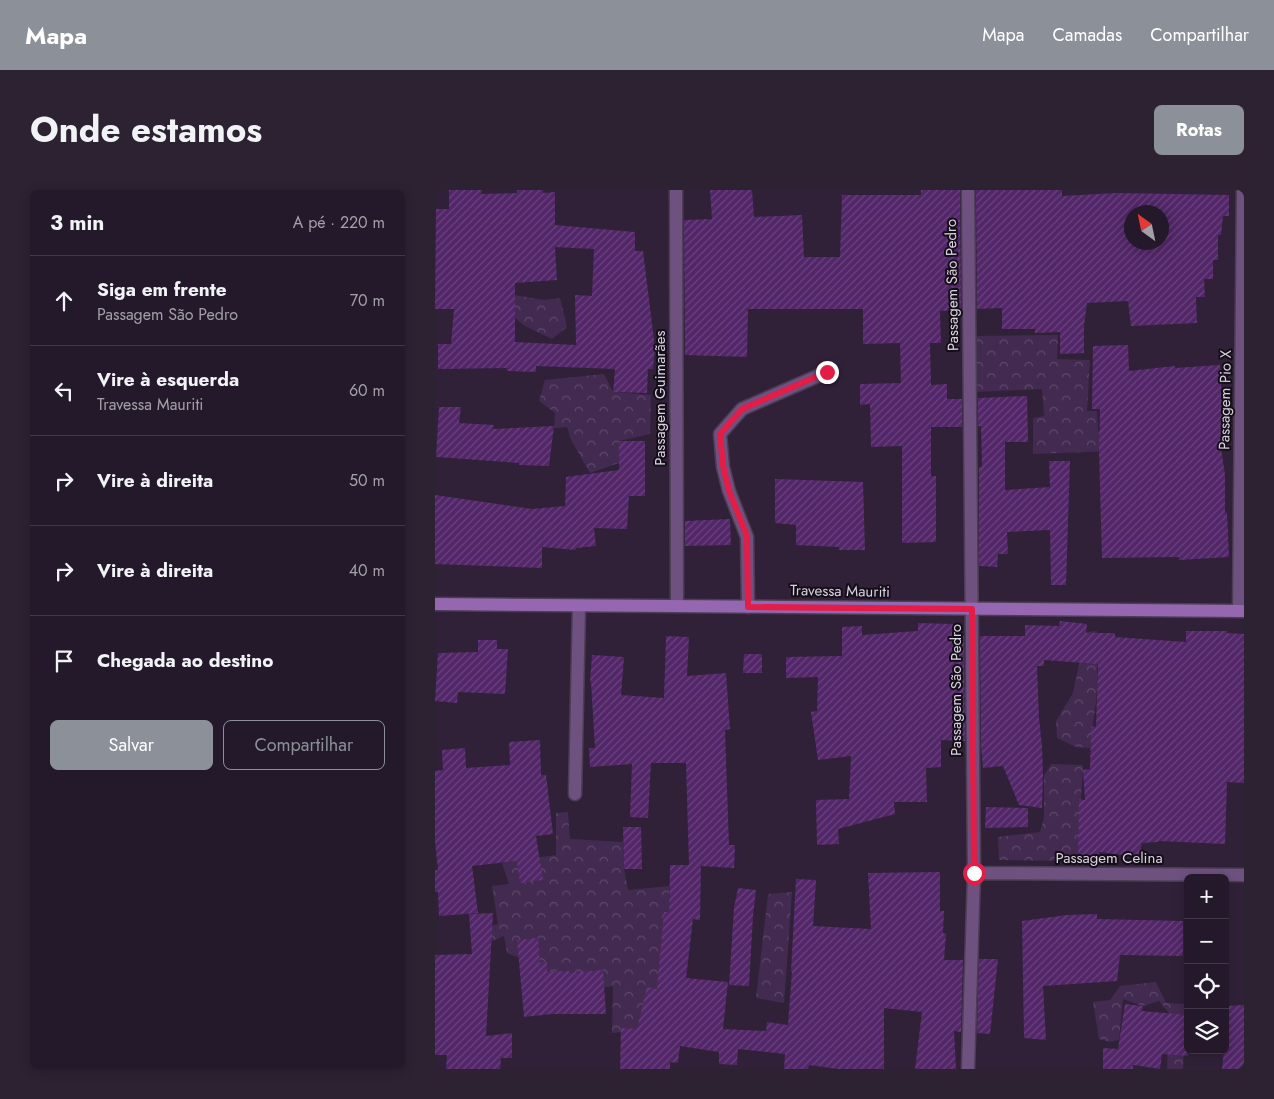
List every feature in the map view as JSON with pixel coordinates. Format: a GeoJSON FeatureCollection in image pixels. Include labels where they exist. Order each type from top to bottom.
{"type":"FeatureCollection","features":[{"type":"Feature","properties":{"kind":"main road","name":"Travessa Mauriti"},"geometry":{"type":"LineString","coordinates":[[435,604],[1241,611]]}},
{"type":"Feature","properties":{"kind":"street","name":"Passagem Guimarães"},"geometry":{"type":"LineString","coordinates":[[676,190],[677,606]]}},
{"type":"Feature","properties":{"kind":"street","name":"Passagem São Pedro"},"geometry":{"type":"LineString","coordinates":[[967,1069],[974,873],[968,190]]}},
{"type":"Feature","properties":{"kind":"street","name":"Passagem Pio X"},"geometry":{"type":"LineString","coordinates":[[1241,611],[1243,190]]}},
{"type":"Feature","properties":{"kind":"street"},"geometry":{"type":"LineString","coordinates":[[748,607],[747,536],[729,491],[723,466],[720,434],[742,409],[827,372]]}},
{"type":"Feature","properties":{"kind":"street"},"geometry":{"type":"LineString","coordinates":[[575,794],[579,606]]}},
{"type":"Feature","properties":{"kind":"street","name":"Passagem Celina"},"geometry":{"type":"LineString","coordinates":[[974,873],[1244,874]]}},
{"type":"Feature","properties":{"kind":"green space"},"geometry":{"type":"Polygon","coordinates":[[[515,295],[544,300],[560,298],[567,327],[552,339],[525,326],[515,318],[515,295]]]}},
{"type":"Feature","properties":{"kind":"green space"},"geometry":{"type":"Polygon","coordinates":[[[1058,335],[1057,359],[1090,360],[1087,411],[1097,411],[1098,431],[1118,430],[1112,451],[1033,454],[1033,418],[1044,416],[1042,389],[975,392],[977,336],[1058,335]]]}},
{"type":"Feature","properties":{"kind":"green space"},"geometry":{"type":"Polygon","coordinates":[[[604,374],[613,392],[651,395],[650,434],[619,441],[619,463],[590,473],[571,440],[567,427],[554,428],[555,413],[539,401],[545,380],[604,374]]]}},
{"type":"Feature","properties":{"kind":"green space"},"geometry":{"type":"Polygon","coordinates":[[[1097,631],[1097,693],[1090,748],[1076,747],[1057,738],[1056,721],[1073,693],[1086,632],[1097,631]]]}},
{"type":"Feature","properties":{"kind":"green space"},"geometry":{"type":"Polygon","coordinates":[[[1051,764],[1083,765],[1078,857],[1075,861],[999,860],[998,837],[1040,832],[1044,818],[1044,776],[1051,764]]]}},
{"type":"Feature","properties":{"kind":"green space"},"geometry":{"type":"Polygon","coordinates":[[[568,812],[570,839],[623,842],[624,869],[628,890],[669,886],[669,984],[648,1030],[612,1033],[613,986],[573,992],[522,959],[507,953],[504,936],[472,950],[472,932],[498,924],[492,886],[509,884],[502,863],[556,855],[556,813],[568,812]]]}},
{"type":"Feature","properties":{"kind":"green space"},"geometry":{"type":"Polygon","coordinates":[[[792,892],[784,1003],[756,998],[768,894],[792,892]]]}},
{"type":"Feature","properties":{"kind":"green space"},"geometry":{"type":"Polygon","coordinates":[[[1156,982],[1166,1003],[1184,1004],[1183,1069],[1167,1069],[1169,1013],[1159,1001],[1143,1006],[1123,999],[1119,1040],[1110,1042],[1099,1039],[1093,1002],[1110,1000],[1120,986],[1156,982]]]}},
{"type":"Feature","properties":{"kind":"building"},"geometry":{"type":"Polygon","coordinates":[[[449,190],[482,190],[481,194],[517,193],[517,190],[543,190],[543,193],[555,192],[555,225],[635,232],[635,251],[643,251],[655,348],[653,369],[648,369],[647,393],[613,392],[615,369],[536,366],[536,372],[507,371],[507,368],[438,369],[438,344],[451,344],[454,309],[435,309],[436,209],[449,209],[449,190]],[[555,247],[557,280],[515,283],[515,342],[576,345],[575,295],[592,296],[594,249],[555,247]]]}},
{"type":"Feature","properties":{"kind":"building"},"geometry":{"type":"Polygon","coordinates":[[[710,190],[752,190],[754,217],[802,215],[804,257],[840,257],[842,195],[921,195],[921,190],[960,190],[961,310],[940,311],[941,343],[930,343],[931,385],[947,384],[947,399],[962,399],[962,427],[931,427],[931,476],[936,476],[936,542],[902,543],[902,446],[871,447],[870,404],[860,405],[860,384],[901,383],[900,343],[863,344],[863,309],[748,309],[747,357],[685,355],[684,220],[712,219],[710,190]]]}},
{"type":"Feature","properties":{"kind":"building"},"geometry":{"type":"Polygon","coordinates":[[[976,190],[1062,190],[1062,196],[1116,193],[1229,195],[1229,216],[1223,216],[1221,235],[1218,235],[1218,260],[1213,260],[1213,279],[1204,279],[1205,297],[1196,297],[1197,323],[1131,326],[1128,301],[1087,303],[1084,326],[1084,353],[1060,354],[1060,332],[1035,333],[1035,329],[1002,329],[1002,308],[977,309],[976,190]]]}},
{"type":"Feature","properties":{"kind":"building"},"geometry":{"type":"Polygon","coordinates":[[[1128,345],[1129,371],[1175,366],[1175,368],[1220,365],[1222,404],[1225,405],[1221,448],[1225,475],[1225,513],[1227,512],[1229,557],[1179,560],[1179,557],[1102,558],[1099,452],[1100,409],[1092,409],[1093,346],[1128,345]]]}},
{"type":"Feature","properties":{"kind":"building"},"geometry":{"type":"Polygon","coordinates":[[[1027,396],[1028,442],[1005,442],[1005,490],[1050,487],[1049,461],[1070,461],[1066,585],[1051,585],[1050,530],[1007,532],[1008,554],[998,554],[997,567],[979,566],[979,467],[982,467],[981,426],[978,426],[978,398],[1027,396]]]}},
{"type":"Feature","properties":{"kind":"building"},"geometry":{"type":"Polygon","coordinates":[[[439,407],[461,407],[459,423],[494,425],[493,429],[554,426],[549,466],[436,457],[439,407]]]}},
{"type":"Feature","properties":{"kind":"building"},"geometry":{"type":"Polygon","coordinates":[[[619,441],[645,441],[645,496],[629,496],[627,529],[594,528],[596,546],[576,548],[576,550],[542,547],[542,568],[435,564],[435,495],[532,509],[565,506],[566,477],[619,470],[619,441]]]}},
{"type":"Feature","properties":{"kind":"building"},"geometry":{"type":"Polygon","coordinates":[[[775,479],[863,482],[865,550],[839,550],[839,547],[796,545],[796,525],[775,523],[775,479]]]}},
{"type":"Feature","properties":{"kind":"building"},"geometry":{"type":"Polygon","coordinates":[[[730,519],[731,545],[685,546],[685,521],[730,519]]]}},
{"type":"Feature","properties":{"kind":"building"},"geometry":{"type":"Polygon","coordinates":[[[1060,621],[1087,624],[1086,633],[1115,633],[1115,637],[1186,642],[1186,631],[1227,631],[1227,633],[1244,634],[1244,783],[1227,782],[1225,844],[1159,841],[1142,843],[1139,857],[1099,852],[1099,857],[1078,857],[1079,799],[1085,800],[1083,770],[1090,769],[1091,726],[1096,727],[1098,664],[1044,660],[1044,666],[1037,666],[1042,746],[1042,808],[1019,805],[1003,766],[983,768],[980,636],[1025,636],[1025,625],[1059,626],[1060,621]]]}},
{"type":"Feature","properties":{"kind":"building"},"geometry":{"type":"Polygon","coordinates":[[[918,623],[953,624],[952,636],[964,636],[965,741],[941,740],[941,767],[926,768],[927,802],[894,802],[895,814],[838,829],[839,844],[817,845],[816,800],[849,799],[851,756],[818,760],[811,712],[817,711],[818,677],[786,678],[786,657],[842,656],[842,627],[862,626],[862,635],[918,631],[918,623]]]}},
{"type":"Feature","properties":{"kind":"building"},"geometry":{"type":"Polygon","coordinates":[[[666,636],[689,637],[687,676],[726,673],[730,729],[725,730],[729,845],[735,845],[734,868],[701,866],[700,920],[693,919],[686,978],[728,982],[723,1029],[766,1031],[767,1022],[788,1025],[796,879],[816,880],[813,926],[871,929],[868,873],[940,872],[940,911],[944,911],[943,933],[946,934],[944,960],[963,960],[961,1032],[954,1031],[956,1069],[915,1069],[922,1012],[884,1008],[884,1069],[838,1069],[809,1065],[808,1069],[784,1069],[785,1054],[738,1049],[737,1065],[719,1064],[719,1052],[680,1046],[678,1063],[670,1062],[670,1069],[620,1069],[621,1028],[637,1029],[647,987],[657,989],[664,912],[669,912],[670,865],[689,865],[686,763],[651,763],[648,818],[630,817],[632,764],[590,767],[589,748],[595,748],[590,682],[592,655],[624,657],[621,695],[664,698],[666,636]]]}},
{"type":"Feature","properties":{"kind":"building"},"geometry":{"type":"Polygon","coordinates":[[[478,640],[497,640],[497,649],[508,649],[505,694],[458,692],[457,703],[435,701],[438,653],[478,652],[478,640]]]}},
{"type":"Feature","properties":{"kind":"building"},"geometry":{"type":"Polygon","coordinates":[[[744,654],[762,654],[762,673],[743,673],[744,654]]]}},
{"type":"Feature","properties":{"kind":"building"},"geometry":{"type":"Polygon","coordinates":[[[540,740],[541,775],[546,775],[553,834],[536,836],[543,880],[520,883],[517,861],[472,866],[478,913],[439,916],[438,892],[435,892],[435,870],[438,870],[435,841],[435,771],[443,770],[442,750],[465,748],[466,768],[510,765],[509,742],[540,740]]]}},
{"type":"Feature","properties":{"kind":"building"},"geometry":{"type":"Polygon","coordinates":[[[986,807],[1028,808],[1028,827],[985,828],[986,807]]]}},
{"type":"Feature","properties":{"kind":"building"},"geometry":{"type":"Polygon","coordinates":[[[623,827],[641,827],[642,869],[624,869],[623,827]]]}},
{"type":"Feature","properties":{"kind":"building"},"geometry":{"type":"Polygon","coordinates":[[[738,888],[756,890],[749,986],[729,985],[734,908],[738,888]]]}},
{"type":"Feature","properties":{"kind":"building"},"geometry":{"type":"Polygon","coordinates":[[[493,913],[486,1036],[512,1033],[512,1058],[501,1058],[500,1069],[446,1069],[447,1055],[435,1055],[435,955],[472,954],[469,914],[493,913]]]}},
{"type":"Feature","properties":{"kind":"building"},"geometry":{"type":"Polygon","coordinates":[[[1097,914],[1097,919],[1183,921],[1183,956],[1120,955],[1117,981],[1043,986],[1046,1040],[1024,1038],[1022,921],[1067,915],[1097,914]]]}},
{"type":"Feature","properties":{"kind":"building"},"geometry":{"type":"Polygon","coordinates":[[[538,938],[540,963],[547,962],[547,972],[569,971],[569,973],[603,970],[606,1014],[552,1014],[524,1017],[517,940],[538,938]]]}},
{"type":"Feature","properties":{"kind":"building"},"geometry":{"type":"Polygon","coordinates":[[[979,959],[998,959],[990,1034],[977,1033],[979,959]]]}},
{"type":"Feature","properties":{"kind":"building"},"geometry":{"type":"Polygon","coordinates":[[[1125,1004],[1143,1006],[1142,1011],[1184,1015],[1184,1054],[1188,1054],[1188,1056],[1162,1054],[1160,1069],[1133,1065],[1133,1069],[1103,1069],[1103,1048],[1118,1049],[1125,1004]]]}},
{"type":"Feature","properties":{"kind":"building"},"geometry":{"type":"Polygon","coordinates":[[[1244,1005],[1244,1069],[1222,1069],[1224,1054],[1229,1054],[1229,1006],[1244,1005]]]}},
{"type":"Feature","properties":{"kind":"route"},"geometry":{"type":"LineString","coordinates":[[827,372],[777,392],[742,409],[720,434],[723,466],[729,491],[747,536],[748,607],[972,609],[974,873]]}}]}
